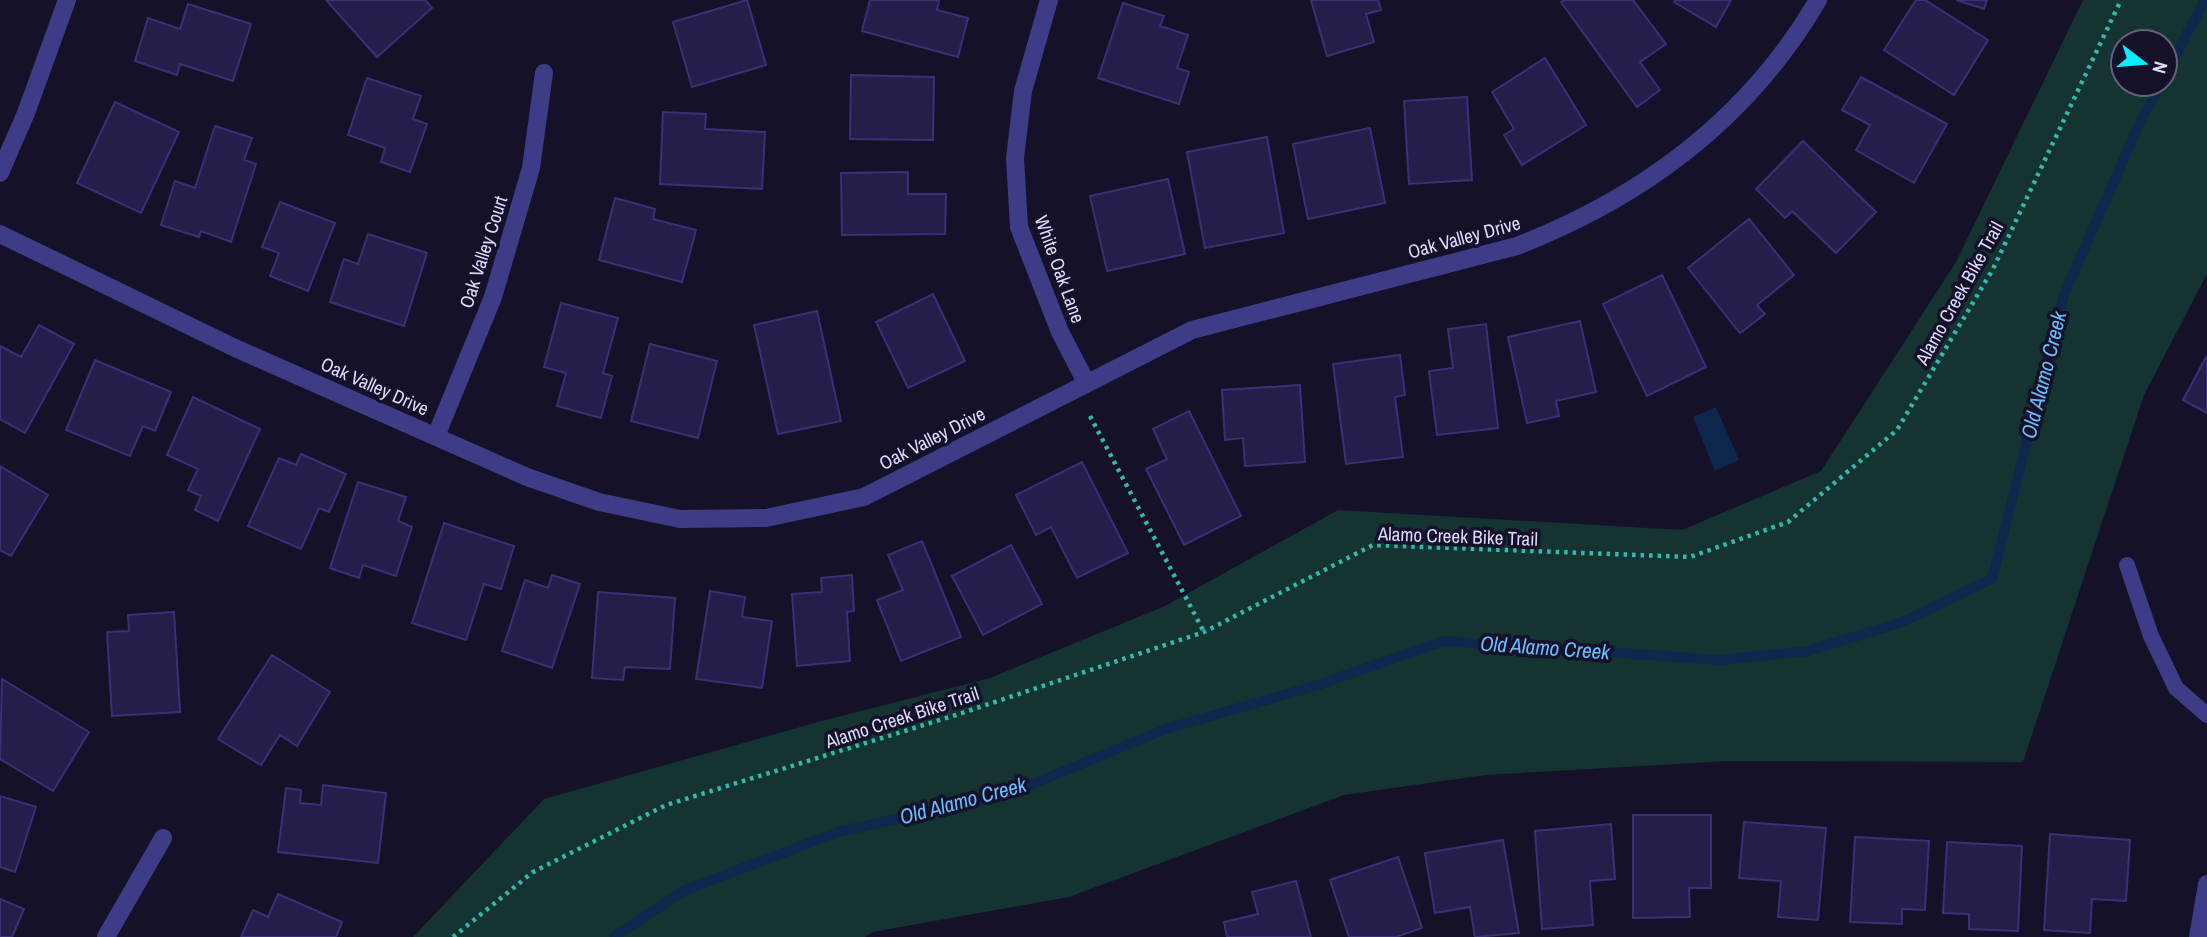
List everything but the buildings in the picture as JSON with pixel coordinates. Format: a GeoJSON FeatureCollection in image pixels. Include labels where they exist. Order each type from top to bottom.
{"type":"FeatureCollection","features":[{"type":"Feature","properties":{"kind":"street"},"geometry":{"type":"LineString","coordinates":[[0,173],[26,113],[67,0]]}},
{"type":"Feature","properties":{"kind":"street","name":"White Oak Lane"},"geometry":{"type":"LineString","coordinates":[[1049,0],[1023,91],[1015,158],[1019,227],[1060,332],[1086,382]]}},
{"type":"Feature","properties":{"kind":"street","name":"Oak Valley Drive"},"geometry":{"type":"LineString","coordinates":[[0,234],[235,348],[527,477],[599,502],[680,519],[766,518],[864,497],[1192,330],[1517,246],[1567,227],[1631,192],[1689,150],[1728,115],[1798,35],[1818,0]]}},
{"type":"Feature","properties":{"kind":"street","name":"Oak Valley Court"},"geometry":{"type":"LineString","coordinates":[[436,436],[493,297],[531,168],[544,73]]}},
{"type":"Feature","properties":{"kind":"street"},"geometry":{"type":"LineString","coordinates":[[106,937],[163,838]]}},
{"type":"Feature","properties":{"kind":"street"},"geometry":{"type":"LineString","coordinates":[[2198,937],[2207,884]]}},
{"type":"Feature","properties":{"kind":"lane"},"geometry":{"type":"LineString","coordinates":[[2127,565],[2151,636],[2176,688],[2207,715]]}},
{"type":"Feature","properties":{"kind":"path","name":"Alamo Creek Bike Trail"},"geometry":{"type":"LineString","coordinates":[[453,937],[533,872],[666,805],[956,715],[1204,632],[1373,545],[1690,557],[1788,522],[1897,430],[1993,269],[2121,0]]}},
{"type":"Feature","properties":{"kind":"path"},"geometry":{"type":"LineString","coordinates":[[1090,416],[1204,632]]}},
{"type":"Feature","properties":{"kind":"green space"},"geometry":{"type":"Polygon","coordinates":[[[2083,0],[2207,0],[2207,274],[2144,395],[2023,762],[1729,761],[1486,775],[1344,795],[1069,897],[873,932],[865,937],[413,937],[544,799],[818,722],[990,678],[1165,606],[1338,510],[1682,530],[1821,471],[1956,262],[2083,0]]]}},
{"type":"Feature","properties":{"kind":"water"},"geometry":{"type":"Polygon","coordinates":[[[1716,407],[1739,460],[1715,471],[1693,417],[1716,407]]]}},
{"type":"Feature","properties":{"kind":"waterway","name":"Old Alamo Creek"},"geometry":{"type":"LineString","coordinates":[[2179,49],[2205,0]]}},
{"type":"Feature","properties":{"kind":"waterway","name":"Old Alamo Creek"},"geometry":{"type":"LineString","coordinates":[[614,937],[683,891],[838,832],[1006,795],[1166,729],[1315,686],[1444,641],[1720,660],[1808,651],[1902,622],[1992,579],[2064,295],[2153,98]]}}]}
